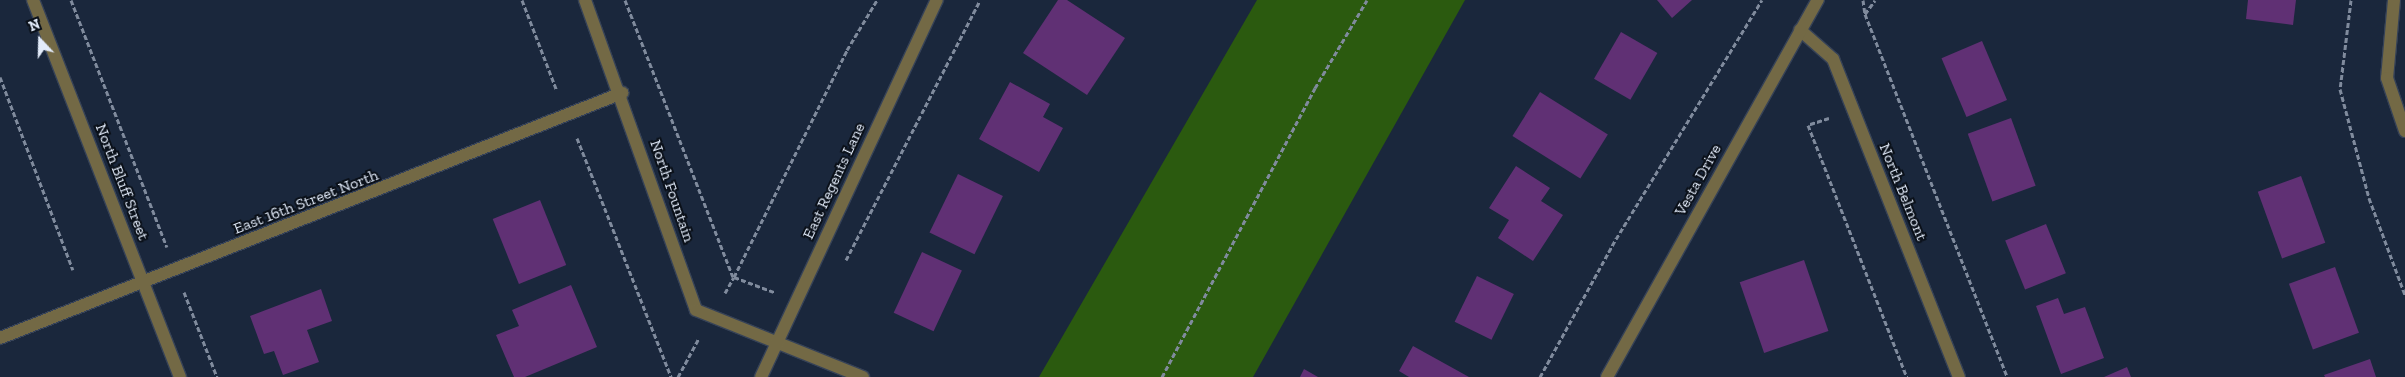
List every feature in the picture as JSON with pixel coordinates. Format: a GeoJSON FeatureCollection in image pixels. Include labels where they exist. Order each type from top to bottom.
{"type":"FeatureCollection","features":[{"type":"Feature","properties":{"kind":"street","name":"North Bluff Street"},"geometry":{"type":"LineString","coordinates":[[33,0],[180,377]]}},
{"type":"Feature","properties":{"kind":"street","name":"North Fountain"},"geometry":{"type":"LineString","coordinates":[[585,0],[622,93],[696,310],[863,377]]}},
{"type":"Feature","properties":{"kind":"street","name":"East Regents Lane"},"geometry":{"type":"LineString","coordinates":[[761,377],[937,0]]}},
{"type":"Feature","properties":{"kind":"street","name":"Vesta Drive"},"geometry":{"type":"LineString","coordinates":[[1607,377],[1818,0]]}},
{"type":"Feature","properties":{"kind":"street"},"geometry":{"type":"LineString","coordinates":[[2394,0],[2388,78],[2405,131]]}},
{"type":"Feature","properties":{"kind":"street","name":"North Belmont"},"geometry":{"type":"LineString","coordinates":[[1800,30],[1832,59],[1959,377]]}},
{"type":"Feature","properties":{"kind":"street","name":"East 16th Street North"},"geometry":{"type":"LineString","coordinates":[[0,338],[144,283],[622,93]]}},
{"type":"Feature","properties":{"kind":"path"},"geometry":{"type":"LineString","coordinates":[[71,0],[217,377]]}},
{"type":"Feature","properties":{"kind":"path"},"geometry":{"type":"LineString","coordinates":[[522,0],[671,377]]}},
{"type":"Feature","properties":{"kind":"path"},"geometry":{"type":"LineString","coordinates":[[625,0],[734,277],[876,0]]}},
{"type":"Feature","properties":{"kind":"path"},"geometry":{"type":"LineString","coordinates":[[1162,377],[1315,88],[1367,0]]}},
{"type":"Feature","properties":{"kind":"path"},"geometry":{"type":"LineString","coordinates":[[1540,377],[1621,231],[1762,0]]}},
{"type":"Feature","properties":{"kind":"path"},"geometry":{"type":"LineString","coordinates":[[1863,0],[1865,14],[2007,377]]}},
{"type":"Feature","properties":{"kind":"path"},"geometry":{"type":"LineString","coordinates":[[1865,14],[1875,0]]}},
{"type":"Feature","properties":{"kind":"path"},"geometry":{"type":"LineString","coordinates":[[2351,0],[2340,89],[2369,198],[2405,295]]}},
{"type":"Feature","properties":{"kind":"path"},"geometry":{"type":"LineString","coordinates":[[0,77],[73,270]]}},
{"type":"Feature","properties":{"kind":"path"},"geometry":{"type":"LineString","coordinates":[[1831,117],[1808,125],[1907,377]]}},
{"type":"Feature","properties":{"kind":"green space"},"geometry":{"type":"Polygon","coordinates":[[[1257,0],[1465,0],[1253,377],[1039,377],[1257,0]]]}},
{"type":"Feature","properties":{"kind":"building"},"geometry":{"type":"Polygon","coordinates":[[[1058,0],[1067,0],[1125,38],[1087,95],[1023,53],[1058,0]]]}},
{"type":"Feature","properties":{"kind":"building"},"geometry":{"type":"Polygon","coordinates":[[[1657,0],[1692,0],[1672,18],[1657,0]]]}},
{"type":"Feature","properties":{"kind":"building"},"geometry":{"type":"Polygon","coordinates":[[[2248,0],[2296,0],[2293,25],[2246,19],[2248,0]]]}},
{"type":"Feature","properties":{"kind":"building"},"geometry":{"type":"Polygon","coordinates":[[[1621,32],[1657,53],[1630,100],[1594,79],[1621,32]]]}},
{"type":"Feature","properties":{"kind":"building"},"geometry":{"type":"Polygon","coordinates":[[[1982,41],[2007,100],[1967,117],[1941,58],[1982,41]]]}},
{"type":"Feature","properties":{"kind":"building"},"geometry":{"type":"Polygon","coordinates":[[[1010,82],[1050,104],[1043,117],[1063,128],[1039,172],[979,139],[1010,82]]]}},
{"type":"Feature","properties":{"kind":"building"},"geometry":{"type":"Polygon","coordinates":[[[1540,92],[1608,134],[1580,178],[1512,136],[1540,92]]]}},
{"type":"Feature","properties":{"kind":"building"},"geometry":{"type":"Polygon","coordinates":[[[2011,118],[2036,186],[1992,201],[1968,134],[2011,118]]]}},
{"type":"Feature","properties":{"kind":"building"},"geometry":{"type":"Polygon","coordinates":[[[1516,166],[1550,188],[1541,201],[1563,215],[1533,261],[1498,238],[1509,220],[1489,208],[1516,166]]]}},
{"type":"Feature","properties":{"kind":"building"},"geometry":{"type":"Polygon","coordinates":[[[958,174],[1003,196],[974,254],[930,232],[958,174]]]}},
{"type":"Feature","properties":{"kind":"building"},"geometry":{"type":"Polygon","coordinates":[[[2301,176],[2325,243],[2282,258],[2258,192],[2301,176]]]}},
{"type":"Feature","properties":{"kind":"building"},"geometry":{"type":"Polygon","coordinates":[[[540,200],[566,265],[519,284],[493,219],[540,200]]]}},
{"type":"Feature","properties":{"kind":"building"},"geometry":{"type":"Polygon","coordinates":[[[2046,224],[2066,273],[2025,290],[2005,240],[2046,224]]]}},
{"type":"Feature","properties":{"kind":"building"},"geometry":{"type":"Polygon","coordinates":[[[922,252],[962,271],[934,331],[894,313],[922,252]]]}},
{"type":"Feature","properties":{"kind":"building"},"geometry":{"type":"Polygon","coordinates":[[[1804,260],[1828,331],[1764,353],[1740,282],[1804,260]]]}},
{"type":"Feature","properties":{"kind":"building"},"geometry":{"type":"Polygon","coordinates":[[[2335,267],[2359,333],[2313,350],[2289,284],[2335,267]]]}},
{"type":"Feature","properties":{"kind":"building"},"geometry":{"type":"Polygon","coordinates":[[[1477,276],[1514,294],[1491,340],[1455,322],[1477,276]]]}},
{"type":"Feature","properties":{"kind":"building"},"geometry":{"type":"Polygon","coordinates":[[[571,285],[597,347],[525,377],[514,377],[496,335],[519,326],[512,310],[571,285]]]}},
{"type":"Feature","properties":{"kind":"building"},"geometry":{"type":"Polygon","coordinates":[[[321,289],[332,321],[307,330],[319,362],[283,375],[274,351],[264,354],[250,316],[321,289]]]}},
{"type":"Feature","properties":{"kind":"building"},"geometry":{"type":"Polygon","coordinates":[[[2058,298],[2064,314],[2085,307],[2104,358],[2061,374],[2036,306],[2058,298]]]}},
{"type":"Feature","properties":{"kind":"building"},"geometry":{"type":"Polygon","coordinates":[[[1413,346],[1469,377],[1409,377],[1399,371],[1413,346]]]}},
{"type":"Feature","properties":{"kind":"building"},"geometry":{"type":"Polygon","coordinates":[[[2370,359],[2376,377],[2325,377],[2324,375],[2370,359]]]}},
{"type":"Feature","properties":{"kind":"building"},"geometry":{"type":"Polygon","coordinates":[[[2127,367],[2131,377],[2104,377],[2127,367]]]}},
{"type":"Feature","properties":{"kind":"building"},"geometry":{"type":"Polygon","coordinates":[[[1304,369],[1318,377],[1300,377],[1304,369]]]}}]}
